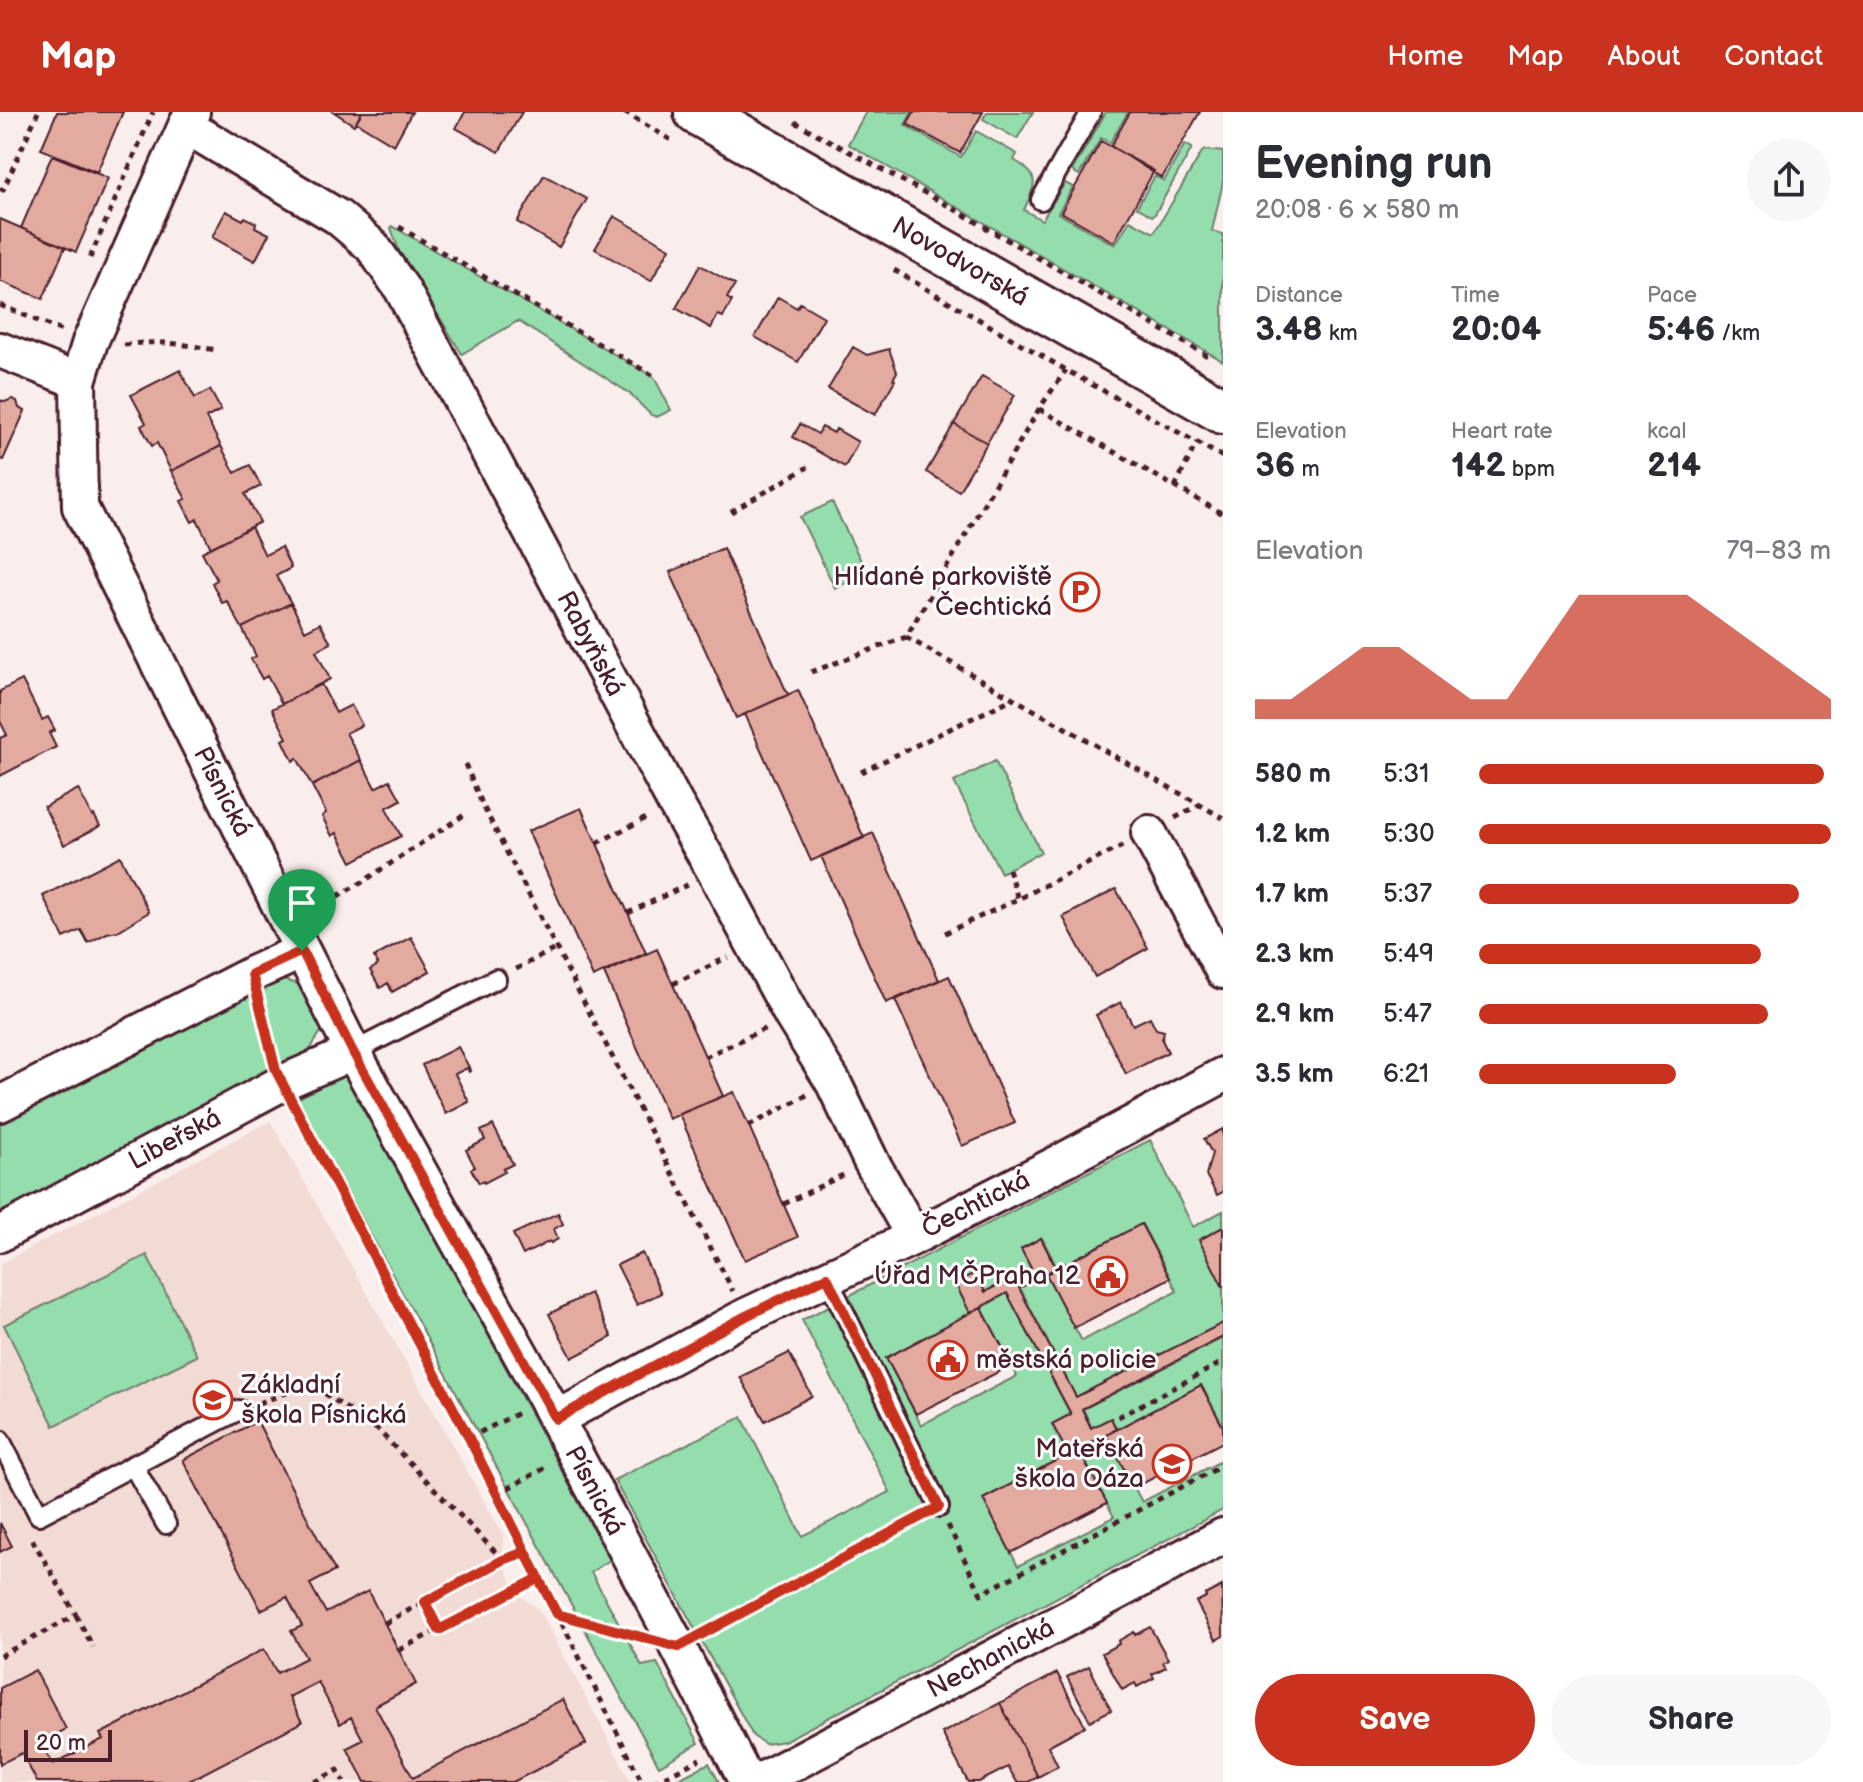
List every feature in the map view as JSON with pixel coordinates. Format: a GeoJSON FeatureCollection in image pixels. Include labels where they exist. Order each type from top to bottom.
{"type":"FeatureCollection","features":[{"type":"Feature","properties":{"kind":"main road","name":"Novodvorská"},"geometry":{"type":"LineString","coordinates":[[697,112],[1210,427]]}},
{"type":"Feature","properties":{"kind":"street","name":"Písnická"},"geometry":{"type":"LineString","coordinates":[[189,119],[90,342],[78,381],[80,507],[353,1052],[556,1419],[747,1782]]}},
{"type":"Feature","properties":{"kind":"street","name":"Rabyňská"},"geometry":{"type":"LineString","coordinates":[[189,119],[338,217],[372,246],[402,289],[675,803],[792,1016],[833,1082],[871,1161],[914,1237]]}},
{"type":"Feature","properties":{"kind":"street"},"geometry":{"type":"LineString","coordinates":[[0,350],[78,381]]}},
{"type":"Feature","properties":{"kind":"street"},"geometry":{"type":"LineString","coordinates":[[1149,833],[1223,971]]}},
{"type":"Feature","properties":{"kind":"street"},"geometry":{"type":"LineString","coordinates":[[0,1104],[252,974],[295,938]]}},
{"type":"Feature","properties":{"kind":"street","name":"Libeřská"},"geometry":{"type":"LineString","coordinates":[[0,1234],[282,1083],[353,1052]]}},
{"type":"Feature","properties":{"kind":"street","name":"Čechtická"},"geometry":{"type":"LineString","coordinates":[[556,1419],[746,1316],[914,1237],[1223,1075]]}},
{"type":"Feature","properties":{"kind":"street","name":"Nechanická"},"geometry":{"type":"LineString","coordinates":[[758,1782],[1223,1536]]}},
{"type":"Feature","properties":{"kind":"lane"},"geometry":{"type":"LineString","coordinates":[[1041,200],[1091,112]]}},
{"type":"Feature","properties":{"kind":"lane"},"geometry":{"type":"LineString","coordinates":[[353,1052],[496,979]]}},
{"type":"Feature","properties":{"kind":"lane"},"geometry":{"type":"LineString","coordinates":[[827,1277],[939,1507]]}},
{"type":"Feature","properties":{"kind":"lane"},"geometry":{"type":"LineString","coordinates":[[0,1440],[39,1515],[239,1410]]}},
{"type":"Feature","properties":{"kind":"lane"},"geometry":{"type":"LineString","coordinates":[[133,1465],[166,1524]]}},
{"type":"Feature","properties":{"kind":"path"},"geometry":{"type":"LineString","coordinates":[[0,188],[3,190],[38,112]]}},
{"type":"Feature","properties":{"kind":"path"},"geometry":{"type":"LineString","coordinates":[[790,119],[947,205],[1223,366]]}},
{"type":"Feature","properties":{"kind":"path"},"geometry":{"type":"LineString","coordinates":[[389,222],[657,378]]}},
{"type":"Feature","properties":{"kind":"path"},"geometry":{"type":"LineString","coordinates":[[0,305],[62,331]]}},
{"type":"Feature","properties":{"kind":"path"},"geometry":{"type":"LineString","coordinates":[[124,345],[174,342],[216,350]]}},
{"type":"Feature","properties":{"kind":"path"},"geometry":{"type":"LineString","coordinates":[[811,672],[906,637],[1039,409],[1066,370]]}},
{"type":"Feature","properties":{"kind":"path"},"geometry":{"type":"LineString","coordinates":[[1039,409],[1223,514]]}},
{"type":"Feature","properties":{"kind":"path"},"geometry":{"type":"LineString","coordinates":[[1175,487],[1210,427]]}},
{"type":"Feature","properties":{"kind":"path"},"geometry":{"type":"LineString","coordinates":[[731,512],[808,467]]}},
{"type":"Feature","properties":{"kind":"path"},"geometry":{"type":"LineString","coordinates":[[906,637],[1223,818]]}},
{"type":"Feature","properties":{"kind":"path"},"geometry":{"type":"LineString","coordinates":[[861,772],[1014,698]]}},
{"type":"Feature","properties":{"kind":"path"},"geometry":{"type":"LineString","coordinates":[[465,764],[483,806],[746,1316]]}},
{"type":"Feature","properties":{"kind":"path"},"geometry":{"type":"LineString","coordinates":[[597,843],[675,803]]}},
{"type":"Feature","properties":{"kind":"path"},"geometry":{"type":"LineString","coordinates":[[945,933],[1149,833],[1199,805]]}},
{"type":"Feature","properties":{"kind":"path"},"geometry":{"type":"LineString","coordinates":[[295,938],[361,883],[464,815]]}},
{"type":"Feature","properties":{"kind":"path"},"geometry":{"type":"LineString","coordinates":[[1008,869],[1018,899]]}},
{"type":"Feature","properties":{"kind":"path"},"geometry":{"type":"LineString","coordinates":[[628,913],[715,872]]}},
{"type":"Feature","properties":{"kind":"path"},"geometry":{"type":"LineString","coordinates":[[673,984],[754,944]]}},
{"type":"Feature","properties":{"kind":"path"},"geometry":{"type":"LineString","coordinates":[[496,979],[557,948]]}},
{"type":"Feature","properties":{"kind":"path"},"geometry":{"type":"LineString","coordinates":[[252,974],[276,1071],[497,1494],[642,1782]]}},
{"type":"Feature","properties":{"kind":"path"},"geometry":{"type":"LineString","coordinates":[[705,1057],[792,1016]]}},
{"type":"Feature","properties":{"kind":"path"},"geometry":{"type":"LineString","coordinates":[[749,1126],[833,1082]]}},
{"type":"Feature","properties":{"kind":"path"},"geometry":{"type":"LineString","coordinates":[[784,1204],[871,1161]]}},
{"type":"Feature","properties":{"kind":"path"},"geometry":{"type":"LineString","coordinates":[[1118,1417],[1221,1363],[1223,1366]]}},
{"type":"Feature","properties":{"kind":"path"},"geometry":{"type":"LineString","coordinates":[[239,1410],[311,1384],[378,1430],[503,1560]]}},
{"type":"Feature","properties":{"kind":"path"},"geometry":{"type":"LineString","coordinates":[[497,1494],[573,1453]]}},
{"type":"Feature","properties":{"kind":"path"},"geometry":{"type":"LineString","coordinates":[[557,1614],[678,1647],[939,1507],[981,1594],[1223,1465]]}},
{"type":"Feature","properties":{"kind":"path"},"geometry":{"type":"LineString","coordinates":[[39,1515],[32,1539],[93,1647]]}},
{"type":"Feature","properties":{"kind":"path"},"geometry":{"type":"LineString","coordinates":[[385,1623],[503,1560],[525,1552]]}},
{"type":"Feature","properties":{"kind":"path"},"geometry":{"type":"LineString","coordinates":[[399,1650],[539,1578]]}},
{"type":"Feature","properties":{"kind":"path"},"geometry":{"type":"LineString","coordinates":[[425,1602],[439,1630]]}},
{"type":"Feature","properties":{"kind":"path"},"geometry":{"type":"LineString","coordinates":[[0,1656],[76,1615]]}},
{"type":"Feature","properties":{"kind":"path"},"geometry":{"type":"LineString","coordinates":[[314,1782],[338,1770],[344,1782]]}},
{"type":"Feature","properties":{"kind":"shaded area","name":"Základní škola Písnická"},"geometry":{"type":"Polygon","coordinates":[[[270,1121],[503,1535],[503,1560],[515,1592],[540,1611],[631,1782],[0,1782],[0,1264],[270,1121]]]}},
{"type":"Feature","properties":{"kind":"green space"},"geometry":{"type":"Polygon","coordinates":[[[866,112],[912,112],[905,125],[961,157],[976,131],[1017,154],[1014,160],[1029,171],[1034,182],[1024,210],[1042,220],[1065,183],[1073,187],[1058,213],[1115,245],[1130,220],[1154,233],[1202,152],[1223,152],[1223,182],[1212,231],[1223,234],[1223,361],[848,144],[866,112]]]}},
{"type":"Feature","properties":{"kind":"green space"},"geometry":{"type":"Polygon","coordinates":[[[987,112],[1033,112],[1017,139],[983,119],[987,112]]]}},
{"type":"Feature","properties":{"kind":"green space"},"geometry":{"type":"Polygon","coordinates":[[[1106,112],[1128,112],[1110,143],[1101,138],[1079,175],[1072,171],[1106,112]]]}},
{"type":"Feature","properties":{"kind":"green space"},"geometry":{"type":"Polygon","coordinates":[[[1185,144],[1192,148],[1155,214],[1152,216],[1137,207],[1155,176],[1164,181],[1185,144]]]}},
{"type":"Feature","properties":{"kind":"green space"},"geometry":{"type":"Polygon","coordinates":[[[392,226],[654,377],[671,410],[657,417],[651,415],[629,393],[518,321],[462,354],[399,251],[392,226]]]}},
{"type":"Feature","properties":{"kind":"green space"},"geometry":{"type":"Polygon","coordinates":[[[832,502],[867,573],[835,588],[800,517],[832,502]]]}},
{"type":"Feature","properties":{"kind":"green space"},"geometry":{"type":"Polygon","coordinates":[[[995,761],[1041,852],[1001,873],[954,782],[995,761]]]}},
{"type":"Feature","properties":{"kind":"green space"},"geometry":{"type":"Polygon","coordinates":[[[283,980],[305,986],[323,1028],[308,1053],[0,1215],[0,1119],[263,986],[283,980]]]}},
{"type":"Feature","properties":{"kind":"green space"},"geometry":{"type":"Polygon","coordinates":[[[346,1073],[610,1560],[591,1572],[642,1666],[657,1663],[699,1743],[659,1766],[297,1099],[346,1073]]]}},
{"type":"Feature","properties":{"kind":"green space"},"geometry":{"type":"Polygon","coordinates":[[[1150,1140],[1193,1227],[1223,1211],[1223,1323],[1076,1397],[1020,1288],[1046,1274],[1082,1341],[1177,1291],[1142,1224],[1057,1268],[1042,1238],[1021,1249],[1031,1268],[985,1292],[975,1273],[955,1284],[971,1313],[886,1358],[921,1425],[1017,1376],[982,1308],[1007,1293],[1071,1415],[1053,1425],[1068,1454],[983,1499],[1018,1566],[1114,1517],[1079,1449],[1106,1435],[1142,1502],[1223,1460],[1223,1510],[784,1741],[765,1744],[753,1736],[614,1480],[742,1417],[802,1536],[890,1492],[802,1320],[1150,1140]]]}},
{"type":"Feature","properties":{"kind":"green space"},"geometry":{"type":"Polygon","coordinates":[[[147,1255],[197,1356],[54,1426],[4,1325],[147,1255]]]}},
{"type":"Feature","properties":{"kind":"green space"},"geometry":{"type":"Polygon","coordinates":[[[1223,1338],[1223,1426],[1201,1385],[1117,1429],[1111,1418],[1092,1428],[1083,1409],[1223,1338]]]}},
{"type":"Feature","properties":{"kind":"green space"},"geometry":{"type":"Polygon","coordinates":[[[709,1763],[719,1782],[673,1782],[709,1763]]]}},
{"type":"Feature","properties":{"kind":"building"},"geometry":{"type":"Polygon","coordinates":[[[57,112],[123,112],[97,172],[41,149],[57,112]]]}},
{"type":"Feature","properties":{"kind":"building"},"geometry":{"type":"Polygon","coordinates":[[[334,112],[362,112],[354,125],[334,112]]]}},
{"type":"Feature","properties":{"kind":"building"},"geometry":{"type":"Polygon","coordinates":[[[362,112],[412,112],[394,145],[356,122],[362,112]]]}},
{"type":"Feature","properties":{"kind":"building"},"geometry":{"type":"Polygon","coordinates":[[[465,112],[522,112],[499,152],[456,128],[465,112]]]}},
{"type":"Feature","properties":{"kind":"building"},"geometry":{"type":"Polygon","coordinates":[[[914,112],[983,112],[960,153],[907,124],[914,112]]]}},
{"type":"Feature","properties":{"kind":"building"},"geometry":{"type":"Polygon","coordinates":[[[1130,112],[1200,112],[1162,178],[1111,146],[1130,112]]]}},
{"type":"Feature","properties":{"kind":"building"},"geometry":{"type":"Polygon","coordinates":[[[1101,141],[1154,171],[1114,242],[1061,212],[1101,141]]]}},
{"type":"Feature","properties":{"kind":"building"},"geometry":{"type":"Polygon","coordinates":[[[52,155],[108,178],[76,252],[21,228],[52,155]]]}},
{"type":"Feature","properties":{"kind":"building"},"geometry":{"type":"Polygon","coordinates":[[[544,175],[587,199],[559,247],[517,222],[544,175]]]}},
{"type":"Feature","properties":{"kind":"building"},"geometry":{"type":"Polygon","coordinates":[[[226,211],[243,220],[245,217],[269,234],[255,261],[212,237],[226,211]]]}},
{"type":"Feature","properties":{"kind":"building"},"geometry":{"type":"Polygon","coordinates":[[[614,216],[670,248],[651,281],[595,249],[614,216]]]}},
{"type":"Feature","properties":{"kind":"building"},"geometry":{"type":"Polygon","coordinates":[[[0,219],[65,247],[43,299],[0,281],[0,219]]]}},
{"type":"Feature","properties":{"kind":"building"},"geometry":{"type":"Polygon","coordinates":[[[700,265],[735,285],[727,298],[732,301],[723,317],[718,315],[711,328],[676,308],[700,265]]]}},
{"type":"Feature","properties":{"kind":"building"},"geometry":{"type":"Polygon","coordinates":[[[778,297],[797,308],[800,303],[824,317],[798,362],[755,337],[778,297]]]}},
{"type":"Feature","properties":{"kind":"building"},"geometry":{"type":"Polygon","coordinates":[[[853,347],[867,355],[889,349],[897,372],[875,415],[828,389],[853,347]]]}},
{"type":"Feature","properties":{"kind":"building"},"geometry":{"type":"Polygon","coordinates":[[[180,370],[195,398],[210,390],[221,410],[206,418],[221,446],[171,471],[157,443],[152,446],[141,426],[146,423],[131,395],[180,370]]]}},
{"type":"Feature","properties":{"kind":"building"},"geometry":{"type":"Polygon","coordinates":[[[982,376],[1015,395],[987,443],[954,424],[982,376]]]}},
{"type":"Feature","properties":{"kind":"building"},"geometry":{"type":"Polygon","coordinates":[[[12,399],[25,411],[3,460],[0,459],[0,400],[5,402],[12,399]]]}},
{"type":"Feature","properties":{"kind":"building"},"geometry":{"type":"Polygon","coordinates":[[[800,424],[818,434],[822,427],[834,433],[836,429],[858,442],[845,467],[793,437],[800,424]]]}},
{"type":"Feature","properties":{"kind":"building"},"geometry":{"type":"Polygon","coordinates":[[[954,424],[987,443],[959,491],[926,472],[954,424]]]}},
{"type":"Feature","properties":{"kind":"building"},"geometry":{"type":"Polygon","coordinates":[[[221,446],[235,473],[250,465],[261,486],[245,494],[260,522],[211,548],[197,519],[192,522],[181,501],[186,499],[171,471],[221,446]]]}},
{"type":"Feature","properties":{"kind":"building"},"geometry":{"type":"Polygon","coordinates":[[[251,527],[265,555],[281,547],[291,568],[276,576],[291,603],[242,628],[227,601],[222,603],[212,583],[217,580],[202,552],[251,527]]]}},
{"type":"Feature","properties":{"kind":"building"},"geometry":{"type":"Polygon","coordinates":[[[723,548],[788,695],[736,718],[670,572],[723,548]]]}},
{"type":"Feature","properties":{"kind":"building"},"geometry":{"type":"Polygon","coordinates":[[[291,603],[305,631],[320,623],[331,643],[316,651],[330,679],[282,704],[267,676],[262,679],[251,659],[256,656],[242,628],[291,603]]]}},
{"type":"Feature","properties":{"kind":"building"},"geometry":{"type":"Polygon","coordinates":[[[22,680],[42,720],[48,717],[55,730],[49,733],[56,747],[0,776],[0,738],[7,735],[0,721],[0,691],[22,680]]]}},
{"type":"Feature","properties":{"kind":"building"},"geometry":{"type":"Polygon","coordinates":[[[321,684],[336,713],[351,705],[362,725],[346,733],[361,760],[312,786],[297,758],[293,761],[283,740],[287,738],[272,709],[321,684]]]}},
{"type":"Feature","properties":{"kind":"building"},"geometry":{"type":"Polygon","coordinates":[[[798,690],[864,838],[811,861],[745,714],[798,690]]]}},
{"type":"Feature","properties":{"kind":"building"},"geometry":{"type":"Polygon","coordinates":[[[361,760],[375,788],[390,780],[401,800],[386,808],[401,836],[352,862],[337,833],[332,836],[322,816],[326,813],[312,786],[361,760]]]}},
{"type":"Feature","properties":{"kind":"building"},"geometry":{"type":"Polygon","coordinates":[[[78,789],[100,826],[64,845],[44,807],[78,789]]]}},
{"type":"Feature","properties":{"kind":"building"},"geometry":{"type":"Polygon","coordinates":[[[581,808],[646,953],[593,977],[528,831],[581,808]]]}},
{"type":"Feature","properties":{"kind":"building"},"geometry":{"type":"Polygon","coordinates":[[[873,833],[939,980],[886,1003],[821,856],[873,833]]]}},
{"type":"Feature","properties":{"kind":"building"},"geometry":{"type":"Polygon","coordinates":[[[120,856],[149,912],[118,931],[88,943],[81,930],[64,938],[43,896],[120,856]]]}},
{"type":"Feature","properties":{"kind":"building"},"geometry":{"type":"Polygon","coordinates":[[[1116,889],[1148,948],[1095,977],[1063,917],[1116,889]]]}},
{"type":"Feature","properties":{"kind":"building"},"geometry":{"type":"Polygon","coordinates":[[[411,937],[430,971],[392,992],[388,983],[380,988],[370,970],[378,965],[374,957],[411,937]]]}},
{"type":"Feature","properties":{"kind":"building"},"geometry":{"type":"Polygon","coordinates":[[[657,949],[723,1096],[669,1119],[604,973],[657,949]]]}},
{"type":"Feature","properties":{"kind":"building"},"geometry":{"type":"Polygon","coordinates":[[[949,976],[1015,1123],[962,1146],[895,1000],[949,976]]]}},
{"type":"Feature","properties":{"kind":"building"},"geometry":{"type":"Polygon","coordinates":[[[1121,1002],[1133,1025],[1150,1017],[1156,1029],[1164,1031],[1162,1040],[1168,1052],[1126,1074],[1096,1015],[1121,1002]]]}},
{"type":"Feature","properties":{"kind":"building"},"geometry":{"type":"Polygon","coordinates":[[[458,1047],[471,1071],[467,1068],[455,1074],[469,1102],[446,1114],[422,1065],[458,1047]]]}},
{"type":"Feature","properties":{"kind":"building"},"geometry":{"type":"Polygon","coordinates":[[[734,1092],[798,1237],[745,1260],[679,1114],[734,1092]]]}},
{"type":"Feature","properties":{"kind":"building"},"geometry":{"type":"Polygon","coordinates":[[[493,1125],[513,1164],[503,1169],[505,1172],[479,1183],[466,1150],[485,1140],[481,1131],[493,1125]]]}},
{"type":"Feature","properties":{"kind":"building"},"geometry":{"type":"Polygon","coordinates":[[[1223,1129],[1223,1192],[1217,1195],[1206,1175],[1212,1153],[1204,1139],[1223,1129]]]}},
{"type":"Feature","properties":{"kind":"building"},"geometry":{"type":"Polygon","coordinates":[[[558,1213],[563,1224],[554,1229],[558,1239],[523,1255],[513,1234],[558,1213]]]}},
{"type":"Feature","properties":{"kind":"building","name":"Úřad MČPraha 12"},"geometry":{"type":"Polygon","coordinates":[[[1141,1224],[1170,1278],[1074,1328],[1046,1274],[1141,1224]]]}},
{"type":"Feature","properties":{"kind":"building"},"geometry":{"type":"Polygon","coordinates":[[[1223,1227],[1223,1287],[1199,1240],[1223,1227]]]}},
{"type":"Feature","properties":{"kind":"building"},"geometry":{"type":"Polygon","coordinates":[[[1041,1238],[1056,1268],[1019,1288],[1076,1397],[1223,1323],[1223,1337],[1082,1409],[1091,1428],[1111,1418],[1116,1429],[1068,1454],[1052,1424],[1071,1414],[1007,1293],[970,1313],[955,1283],[975,1273],[985,1292],[1031,1268],[1021,1249],[1041,1238]]]}},
{"type":"Feature","properties":{"kind":"building"},"geometry":{"type":"Polygon","coordinates":[[[642,1253],[661,1293],[637,1305],[617,1265],[642,1253]]]}},
{"type":"Feature","properties":{"kind":"building"},"geometry":{"type":"Polygon","coordinates":[[[590,1293],[612,1337],[572,1358],[549,1314],[590,1293]]]}},
{"type":"Feature","properties":{"kind":"building","name":"městská policie"},"geometry":{"type":"Polygon","coordinates":[[[981,1307],[1012,1365],[916,1414],[886,1358],[981,1307]]]}},
{"type":"Feature","properties":{"kind":"building"},"geometry":{"type":"Polygon","coordinates":[[[789,1353],[812,1396],[765,1421],[740,1377],[789,1353]]]}},
{"type":"Feature","properties":{"kind":"building"},"geometry":{"type":"Polygon","coordinates":[[[1201,1385],[1223,1427],[1223,1442],[1134,1488],[1106,1435],[1201,1385]]]}},
{"type":"Feature","properties":{"kind":"building"},"geometry":{"type":"Polygon","coordinates":[[[257,1421],[335,1571],[310,1584],[326,1613],[368,1591],[416,1684],[375,1706],[413,1778],[563,1699],[586,1744],[513,1782],[365,1782],[347,1748],[363,1740],[351,1717],[340,1724],[318,1682],[289,1697],[302,1722],[187,1782],[37,1782],[22,1753],[0,1764],[0,1688],[35,1670],[66,1729],[41,1743],[53,1764],[103,1739],[100,1734],[264,1649],[277,1673],[306,1658],[291,1631],[302,1626],[287,1597],[261,1610],[183,1460],[257,1421]]]}},
{"type":"Feature","properties":{"kind":"building"},"geometry":{"type":"Polygon","coordinates":[[[1078,1449],[1107,1503],[1011,1553],[983,1499],[1078,1449]]]}},
{"type":"Feature","properties":{"kind":"building"},"geometry":{"type":"Polygon","coordinates":[[[0,1523],[12,1546],[0,1552],[0,1523]]]}},
{"type":"Feature","properties":{"kind":"building"},"geometry":{"type":"Polygon","coordinates":[[[1222,1586],[1223,1636],[1216,1640],[1196,1602],[1222,1586]]]}},
{"type":"Feature","properties":{"kind":"building"},"geometry":{"type":"Polygon","coordinates":[[[1150,1627],[1168,1659],[1163,1662],[1166,1667],[1137,1687],[1135,1683],[1122,1690],[1102,1653],[1134,1632],[1135,1635],[1150,1627]]]}},
{"type":"Feature","properties":{"kind":"building"},"geometry":{"type":"Polygon","coordinates":[[[1089,1666],[1111,1710],[1090,1721],[1067,1677],[1089,1666]]]}},
{"type":"Feature","properties":{"kind":"building"},"geometry":{"type":"Polygon","coordinates":[[[1057,1673],[1085,1726],[1048,1746],[1058,1766],[1038,1777],[1000,1703],[1057,1673]]]}},
{"type":"Feature","properties":{"kind":"building"},"geometry":{"type":"Polygon","coordinates":[[[1000,1703],[1038,1777],[1028,1782],[1017,1782],[1008,1767],[979,1782],[968,1782],[942,1733],[1000,1703]]]}},
{"type":"Feature","properties":{"kind":"place","name":"Hlídané parkoviště Čechtická"},"geometry":{"type":"Point","coordinates":[1080,592]}},
{"type":"Feature","properties":{"kind":"place","name":"Úřad MČPraha 12"},"geometry":{"type":"Point","coordinates":[1108,1276]}},
{"type":"Feature","properties":{"kind":"place","name":"městská policie"},"geometry":{"type":"Point","coordinates":[948,1360]}},
{"type":"Feature","properties":{"kind":"place","name":"Základní škola Písnická"},"geometry":{"type":"Point","coordinates":[213,1400]}},
{"type":"Feature","properties":{"kind":"place","name":"Mateřská škola Oáza"},"geometry":{"type":"Point","coordinates":[1172,1464]}},
{"type":"Feature","properties":{"kind":"route"},"geometry":{"type":"LineString","coordinates":[[302,951],[252,974],[276,1071],[539,1578],[439,1630],[425,1602],[503,1560],[525,1552],[539,1578],[557,1614],[678,1647],[939,1507],[827,1277],[746,1316],[556,1419],[353,1052],[302,951]]}}]}
